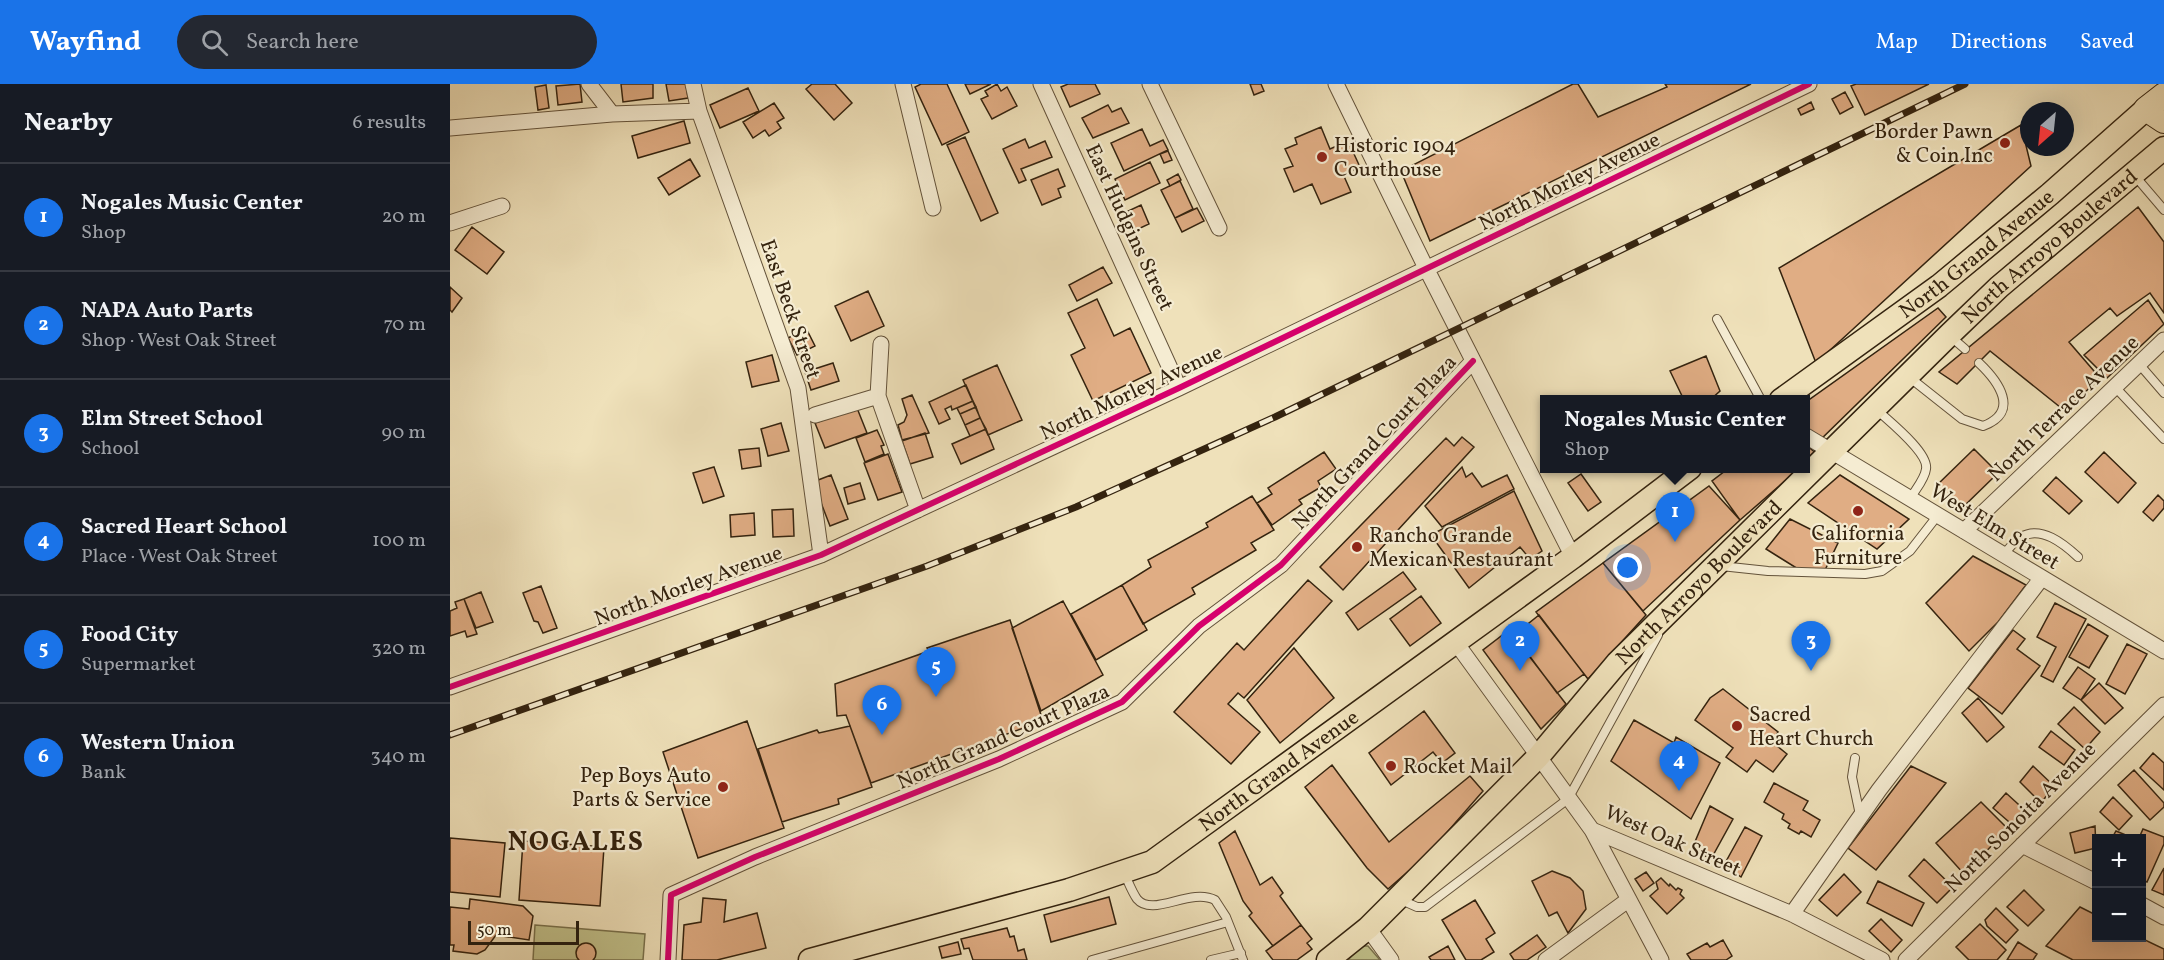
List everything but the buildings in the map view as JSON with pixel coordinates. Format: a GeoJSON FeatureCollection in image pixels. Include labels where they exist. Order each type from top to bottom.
{"type":"FeatureCollection","features":[{"type":"Feature","properties":{"kind":"main road","name":"North Grand Avenue"},"geometry":{"type":"LineString","coordinates":[[1787,395],[1939,286],[2158,108]]}},
{"type":"Feature","properties":{"kind":"main road","name":"North Arroyo Boulevard"},"geometry":{"type":"LineString","coordinates":[[1810,473],[1907,376],[1957,342],[1999,287],[2164,148]]}},
{"type":"Feature","properties":{"kind":"main road","name":"North Grand Avenue"},"geometry":{"type":"LineString","coordinates":[[824,958],[1069,890],[1152,862],[1455,640],[1573,557],[1683,473]]}},
{"type":"Feature","properties":{"kind":"main road","name":"North Arroyo Boulevard"},"geometry":{"type":"LineString","coordinates":[[1328,960],[1368,928],[1538,757],[1617,663],[1810,473]]}},
{"type":"Feature","properties":{"kind":"street"},"geometry":{"type":"LineString","coordinates":[[589,84],[612,114]]}},
{"type":"Feature","properties":{"kind":"street","name":"East Beck Street"},"geometry":{"type":"LineString","coordinates":[[693,84],[699,111],[798,388],[821,555]]}},
{"type":"Feature","properties":{"kind":"street"},"geometry":{"type":"LineString","coordinates":[[903,84],[933,208]]}},
{"type":"Feature","properties":{"kind":"street","name":"East Hudgins Street"},"geometry":{"type":"LineString","coordinates":[[1041,84],[1129,272],[1179,388]]}},
{"type":"Feature","properties":{"kind":"street"},"geometry":{"type":"LineString","coordinates":[[1150,84],[1219,228]]}},
{"type":"Feature","properties":{"kind":"street"},"geometry":{"type":"LineString","coordinates":[[1336,84],[1426,268],[1573,557]]}},
{"type":"Feature","properties":{"kind":"street","name":"North Morley Avenue"},"geometry":{"type":"LineString","coordinates":[[450,687],[821,555],[1179,388],[1809,84]]}},
{"type":"Feature","properties":{"kind":"street"},"geometry":{"type":"LineString","coordinates":[[450,128],[612,114],[699,111]]}},
{"type":"Feature","properties":{"kind":"street"},"geometry":{"type":"LineString","coordinates":[[450,128],[699,111]]}},
{"type":"Feature","properties":{"kind":"street"},"geometry":{"type":"LineString","coordinates":[[450,222],[502,206]]}},
{"type":"Feature","properties":{"kind":"street","name":"North Terrace Avenue"},"geometry":{"type":"LineString","coordinates":[[1964,531],[2164,340]]}},
{"type":"Feature","properties":{"kind":"street"},"geometry":{"type":"LineString","coordinates":[[881,344],[878,396],[918,510]]}},
{"type":"Feature","properties":{"kind":"street","name":"North Grand Court Plaza"},"geometry":{"type":"LineString","coordinates":[[668,960],[671,895],[755,857],[999,759],[1122,702],[1199,626],[1281,566],[1473,361]]}},
{"type":"Feature","properties":{"kind":"street"},"geometry":{"type":"LineString","coordinates":[[815,415],[878,396]]}},
{"type":"Feature","properties":{"kind":"street","name":"West Elm Street"},"geometry":{"type":"LineString","coordinates":[[1810,439],[2164,651]]}},
{"type":"Feature","properties":{"kind":"street"},"geometry":{"type":"LineString","coordinates":[[1792,914],[1879,790],[2041,579]]}},
{"type":"Feature","properties":{"kind":"street","name":"West Oak Street"},"geometry":{"type":"LineString","coordinates":[[1455,640],[1592,830],[1792,914],[1882,960]]}},
{"type":"Feature","properties":{"kind":"street","name":"North Sonoita Avenue"},"geometry":{"type":"LineString","coordinates":[[1906,960],[2164,705]]}},
{"type":"Feature","properties":{"kind":"street"},"geometry":{"type":"LineString","coordinates":[[1592,830],[1661,960]]}},
{"type":"Feature","properties":{"kind":"street"},"geometry":{"type":"LineString","coordinates":[[2022,845],[2092,880]]}},
{"type":"Feature","properties":{"kind":"street"},"geometry":{"type":"LineString","coordinates":[[1546,960],[1628,900]]}},
{"type":"Feature","properties":{"kind":"street"},"geometry":{"type":"LineString","coordinates":[[2146,907],[2164,917]]}},
{"type":"Feature","properties":{"kind":"street"},"geometry":{"type":"LineString","coordinates":[[1368,928],[1391,960]]}},
{"type":"Feature","properties":{"kind":"lane"},"geometry":{"type":"LineString","coordinates":[[2133,173],[2164,210]]}},
{"type":"Feature","properties":{"kind":"lane"},"geometry":{"type":"LineString","coordinates":[[1717,319],[1759,395]]}},
{"type":"Feature","properties":{"kind":"lane"},"geometry":{"type":"LineString","coordinates":[[1907,376],[1962,419],[1983,426],[1998,416],[2004,400],[2001,389],[1994,378],[1978,363]]}},
{"type":"Feature","properties":{"kind":"lane"},"geometry":{"type":"LineString","coordinates":[[2139,364],[2164,393]]}},
{"type":"Feature","properties":{"kind":"lane"},"geometry":{"type":"LineString","coordinates":[[2115,387],[2164,439]]}},
{"type":"Feature","properties":{"kind":"lane"},"geometry":{"type":"LineString","coordinates":[[1875,408],[1920,452],[1926,462],[1926,471],[1910,499]]}},
{"type":"Feature","properties":{"kind":"lane"},"geometry":{"type":"LineString","coordinates":[[1716,566],[1768,572],[1865,574],[1882,571],[1910,550],[1938,515]]}},
{"type":"Feature","properties":{"kind":"lane"},"geometry":{"type":"LineString","coordinates":[[2003,555],[2021,537],[2044,534],[2055,539],[2078,557]]}},
{"type":"Feature","properties":{"kind":"lane"},"geometry":{"type":"LineString","coordinates":[[1398,898],[1417,907],[1425,907],[1568,799],[1674,607]]}},
{"type":"Feature","properties":{"kind":"lane"},"geometry":{"type":"LineString","coordinates":[[1855,758],[1852,777],[1860,816]]}},
{"type":"Feature","properties":{"kind":"lane"},"geometry":{"type":"LineString","coordinates":[[1123,871],[1138,900],[1147,905],[1161,906],[1199,895],[1208,897],[1220,906],[1242,957],[1211,960]]}},
{"type":"Feature","properties":{"kind":"lane"},"geometry":{"type":"LineString","coordinates":[[1092,960],[1228,922]]}},
{"type":"Feature","properties":{"kind":"green space"},"geometry":{"type":"Polygon","coordinates":[[[535,925],[645,934],[643,960],[533,960],[535,925]]]}},
{"type":"Feature","properties":{"kind":"green space"},"geometry":{"type":"Polygon","coordinates":[[[1361,946],[1368,946],[1380,960],[1348,960],[1361,946]]]}},
{"type":"Feature","properties":{"kind":"railway"},"geometry":{"type":"LineString","coordinates":[[450,735],[927,566],[1076,507],[1275,417],[1965,84]]}},
{"type":"Feature","properties":{"kind":"cycle path"},"geometry":{"type":"LineString","coordinates":[[450,687],[821,555],[1179,388],[1809,84]]}},
{"type":"Feature","properties":{"kind":"cycle path"},"geometry":{"type":"LineString","coordinates":[[668,960],[671,895],[755,857],[999,759],[1122,702],[1199,626],[1281,565],[1473,361]]}},
{"type":"Feature","properties":{"kind":"place","name":"Border Pawn & Coin Inc"},"geometry":{"type":"Point","coordinates":[2005,143]}},
{"type":"Feature","properties":{"kind":"place","name":"Historic 1904 Courthouse"},"geometry":{"type":"Point","coordinates":[1322,157]}},
{"type":"Feature","properties":{"kind":"place","name":"California Furniture"},"geometry":{"type":"Point","coordinates":[1858,511]}},
{"type":"Feature","properties":{"kind":"place","name":"Nogales Music Center"},"geometry":{"type":"Point","coordinates":[1675,542]}},
{"type":"Feature","properties":{"kind":"place","name":"Rancho Grande Mexican Restaurant"},"geometry":{"type":"Point","coordinates":[1357,547]}},
{"type":"Feature","properties":{"kind":"place","name":"NAPA Auto Parts"},"geometry":{"type":"Point","coordinates":[1520,671]}},
{"type":"Feature","properties":{"kind":"place","name":"Elm Street School"},"geometry":{"type":"Point","coordinates":[1811,671]}},
{"type":"Feature","properties":{"kind":"place","name":"Food City"},"geometry":{"type":"Point","coordinates":[936,697]}},
{"type":"Feature","properties":{"kind":"place","name":"Sacred Heart Church"},"geometry":{"type":"Point","coordinates":[1737,726]}},
{"type":"Feature","properties":{"kind":"place","name":"Western Union"},"geometry":{"type":"Point","coordinates":[882,735]}},
{"type":"Feature","properties":{"kind":"place","name":"Rocket Mail"},"geometry":{"type":"Point","coordinates":[1391,766]}},
{"type":"Feature","properties":{"kind":"place","name":"Pep Boys Auto Parts & Service"},"geometry":{"type":"Point","coordinates":[723,787]}},
{"type":"Feature","properties":{"kind":"place","name":"Sacred Heart School"},"geometry":{"type":"Point","coordinates":[1679,791]}},
{"type":"Feature","properties":{"kind":"district","name":"NOGALES"},"geometry":{"type":"Point","coordinates":[576,841]}}]}
